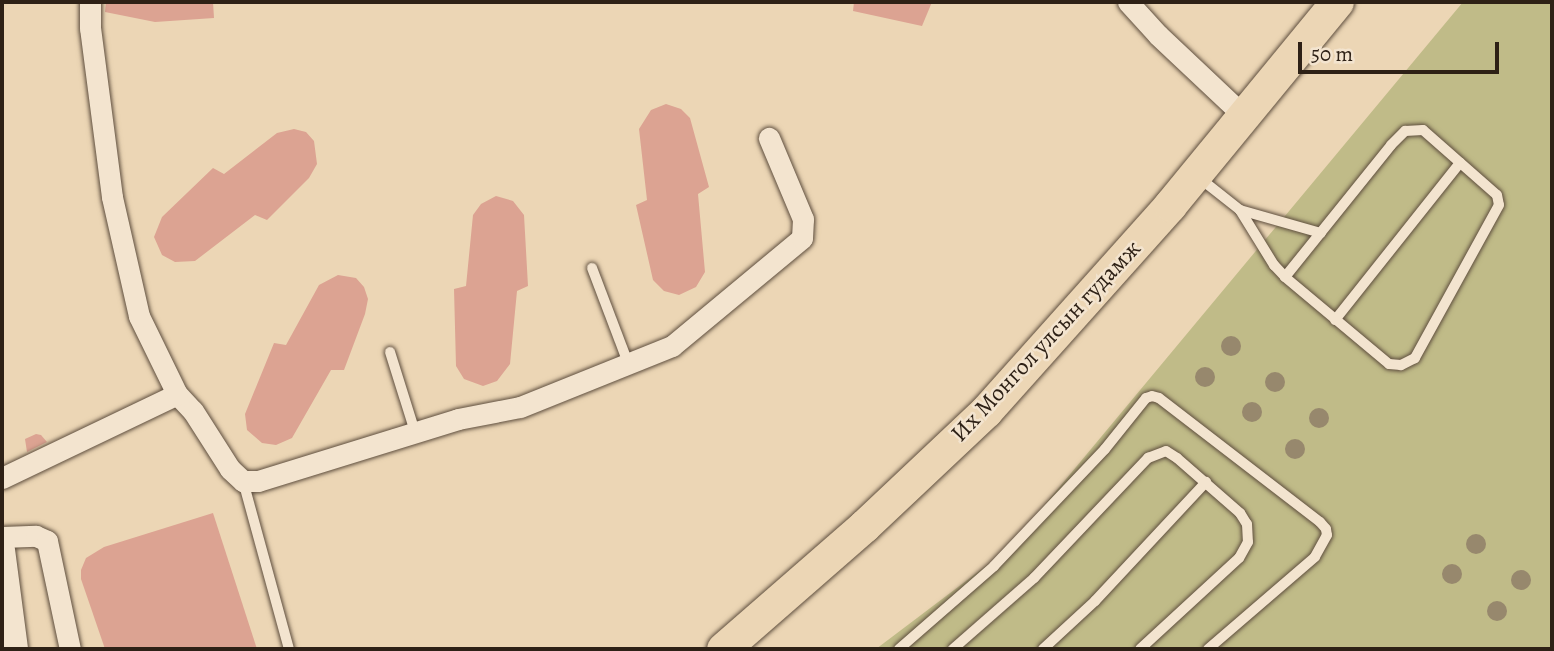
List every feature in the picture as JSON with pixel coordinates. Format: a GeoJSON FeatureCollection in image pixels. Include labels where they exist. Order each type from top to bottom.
{"type":"FeatureCollection","features":[{"type":"Feature","properties":{"kind":"main road","name":"Их Монгол улсын гудамж"},"geometry":{"type":"LineString","coordinates":[[723,649],[854,535],[986,411],[1195,174],[1337,2]]}},
{"type":"Feature","properties":{"kind":"street"},"geometry":{"type":"LineString","coordinates":[[90,2],[90,28],[112,197],[139,316],[177,394],[192,411],[230,469],[243,481],[258,481],[458,419],[520,407],[672,346],[802,237],[803,219],[769,138]]}},
{"type":"Feature","properties":{"kind":"street"},"geometry":{"type":"LineString","coordinates":[[1128,2],[1158,35],[1244,116]]}},
{"type":"Feature","properties":{"kind":"street"},"geometry":{"type":"LineString","coordinates":[[2,478],[177,394]]}},
{"type":"Feature","properties":{"kind":"street"},"geometry":{"type":"LineString","coordinates":[[2,537],[36,536],[47,541],[70,649]]}},
{"type":"Feature","properties":{"kind":"street"},"geometry":{"type":"LineString","coordinates":[[2,551],[15,649]]}},
{"type":"Feature","properties":{"kind":"lane"},"geometry":{"type":"LineString","coordinates":[[1195,174],[1240,211],[1284,277],[1389,364],[1401,365],[1415,358],[1499,205],[1497,195],[1423,130],[1405,131],[1284,277]]}},
{"type":"Feature","properties":{"kind":"lane"},"geometry":{"type":"LineString","coordinates":[[1335,320],[1460,163]]}},
{"type":"Feature","properties":{"kind":"lane"},"geometry":{"type":"LineString","coordinates":[[1240,211],[1321,233]]}},
{"type":"Feature","properties":{"kind":"lane"},"geometry":{"type":"LineString","coordinates":[[593,268],[628,363]]}},
{"type":"Feature","properties":{"kind":"lane"},"geometry":{"type":"LineString","coordinates":[[390,352],[415,432]]}},
{"type":"Feature","properties":{"kind":"lane"},"geometry":{"type":"LineString","coordinates":[[900,649],[994,566],[1105,449],[1146,398],[1152,396],[1170,406],[1326,529],[1326,535],[1315,557],[1208,649]]}},
{"type":"Feature","properties":{"kind":"lane"},"geometry":{"type":"LineString","coordinates":[[953,649],[1034,578],[1148,458],[1166,451],[1206,482],[1247,524],[1248,542],[1239,558],[1140,649]]}},
{"type":"Feature","properties":{"kind":"lane"},"geometry":{"type":"LineString","coordinates":[[243,481],[289,649]]}},
{"type":"Feature","properties":{"kind":"lane"},"geometry":{"type":"LineString","coordinates":[[1043,649],[1095,601],[1206,482]]}},
{"type":"Feature","properties":{"kind":"shaded area"},"geometry":{"type":"Polygon","coordinates":[[[1463,2],[1552,2],[1552,649],[876,649],[1007,550],[1463,2]]]}},
{"type":"Feature","properties":{"kind":"building"},"geometry":{"type":"Polygon","coordinates":[[[106,2],[213,2],[214,18],[155,22],[105,12],[106,2]]]}},
{"type":"Feature","properties":{"kind":"building"},"geometry":{"type":"Polygon","coordinates":[[[854,2],[932,2],[922,26],[853,11],[854,2]]]}},
{"type":"Feature","properties":{"kind":"building"},"geometry":{"type":"Polygon","coordinates":[[[666,104],[681,109],[690,118],[709,187],[698,194],[705,272],[696,287],[679,295],[664,291],[653,280],[636,205],[647,200],[639,129],[651,110],[666,104]]]}},
{"type":"Feature","properties":{"kind":"building"},"geometry":{"type":"Polygon","coordinates":[[[294,129],[306,132],[314,141],[317,164],[309,178],[267,220],[255,215],[195,261],[175,262],[162,255],[154,237],[162,217],[213,168],[224,174],[277,133],[294,129]]]}},
{"type":"Feature","properties":{"kind":"building"},"geometry":{"type":"Polygon","coordinates":[[[496,196],[513,201],[524,215],[528,286],[517,291],[510,364],[497,381],[483,386],[464,379],[456,366],[454,289],[466,286],[473,215],[481,204],[496,196]]]}},
{"type":"Feature","properties":{"kind":"building"},"geometry":{"type":"Polygon","coordinates":[[[338,275],[356,278],[364,287],[368,299],[344,370],[331,370],[292,438],[276,445],[262,443],[247,430],[245,414],[274,343],[286,345],[319,285],[338,275]]]}},
{"type":"Feature","properties":{"kind":"building"},"geometry":{"type":"Polygon","coordinates":[[[36,434],[41,435],[47,442],[27,452],[25,439],[36,434]]]}},
{"type":"Feature","properties":{"kind":"building"},"geometry":{"type":"Polygon","coordinates":[[[213,513],[257,649],[105,649],[81,579],[86,558],[104,547],[213,513]]]}}]}
